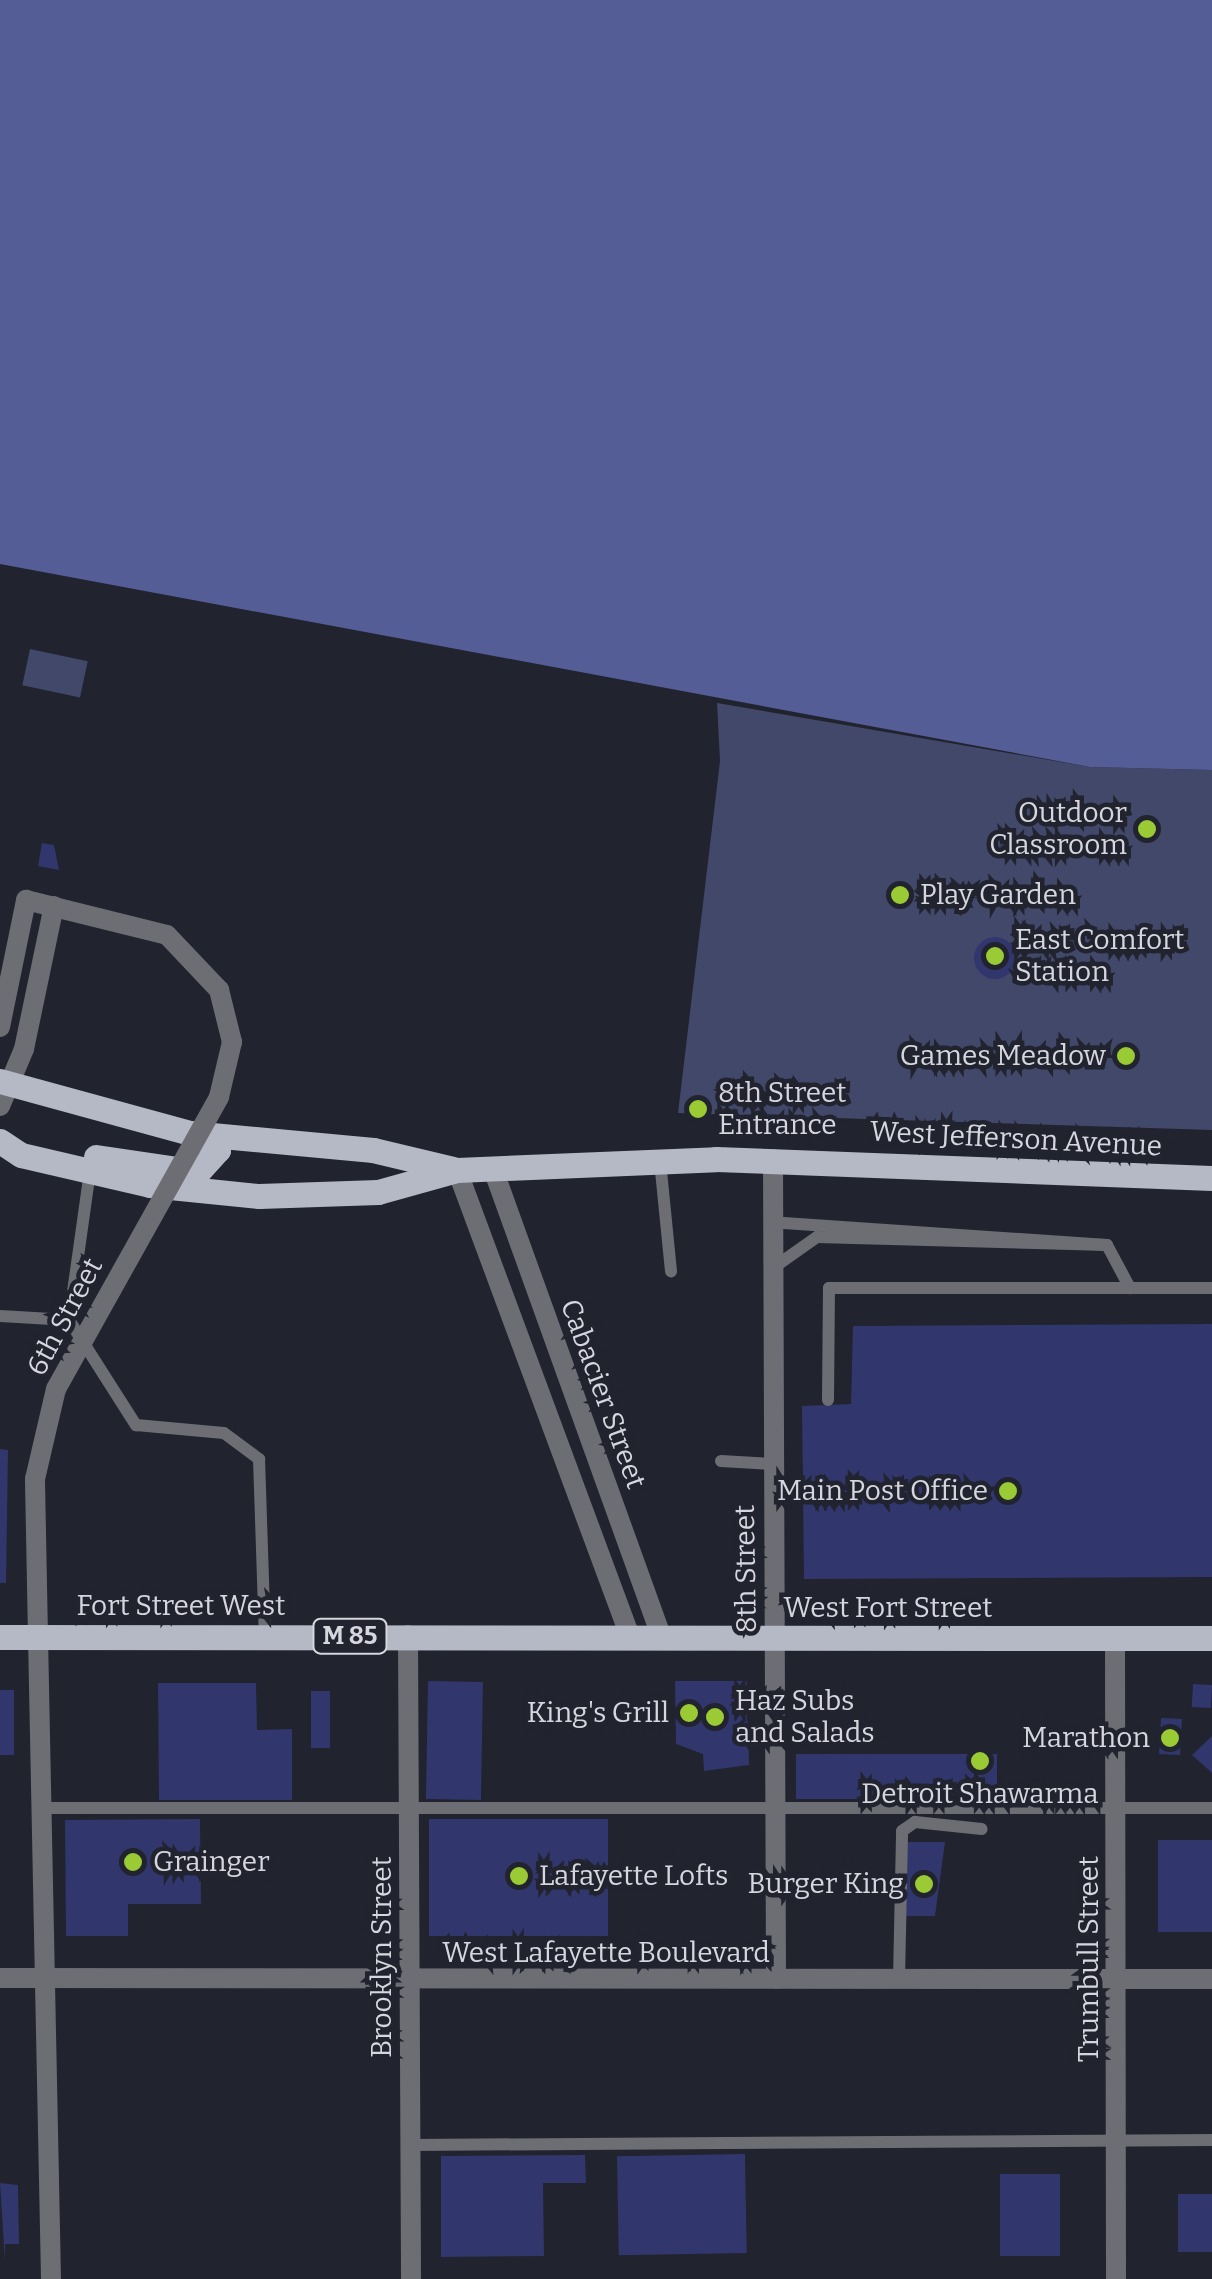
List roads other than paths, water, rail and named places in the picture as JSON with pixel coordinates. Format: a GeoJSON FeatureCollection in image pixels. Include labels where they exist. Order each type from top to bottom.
{"type":"FeatureCollection","features":[{"type":"Feature","properties":{"kind":"main road","name":"West Jefferson Avenue"},"geometry":{"type":"LineString","coordinates":[[1,1081],[190,1133],[373,1150],[458,1170]]}},
{"type":"Feature","properties":{"kind":"main road"},"geometry":{"type":"LineString","coordinates":[[46,1160],[210,1168],[218,1150],[190,1133]]}},
{"type":"Feature","properties":{"kind":"main road","name":"West Jefferson Avenue"},"geometry":{"type":"LineString","coordinates":[[0,1141],[46,1160],[90,1171],[259,1196],[378,1192],[458,1170],[660,1160],[773,1159],[1212,1178]]}},
{"type":"Feature","properties":{"kind":"main road","name":"Fort Street West"},"geometry":{"type":"LineString","coordinates":[[0,1637],[408,1635],[662,1639]]}},
{"type":"Feature","properties":{"kind":"main road","name":"West Fort Street"},"geometry":{"type":"LineString","coordinates":[[662,1639],[1116,1638]]}},
{"type":"Feature","properties":{"kind":"main road","name":"M 85"},"geometry":{"type":"LineString","coordinates":[[1116,1638],[1212,1638]]}},
{"type":"Feature","properties":{"kind":"street","name":"6th Street"},"geometry":{"type":"LineString","coordinates":[[0,1026],[26,900],[167,935],[219,990],[232,1042],[219,1097],[56,1389],[35,1479],[51,2279]]}},
{"type":"Feature","properties":{"kind":"street"},"geometry":{"type":"LineString","coordinates":[[1,1081],[24,1050],[54,906]]}},
{"type":"Feature","properties":{"kind":"street","name":"8th Street"},"geometry":{"type":"LineString","coordinates":[[773,1159],[776,1979]]}},
{"type":"Feature","properties":{"kind":"street","name":"Cabacier Street"},"geometry":{"type":"LineString","coordinates":[[493,1169],[662,1639]]}},
{"type":"Feature","properties":{"kind":"street","name":"Cabacier Street"},"geometry":{"type":"LineString","coordinates":[[458,1170],[630,1638]]}},
{"type":"Feature","properties":{"kind":"street","name":"Brooklyn Street"},"geometry":{"type":"LineString","coordinates":[[408,1635],[412,2279]]}},
{"type":"Feature","properties":{"kind":"street","name":"Trumbull Street"},"geometry":{"type":"LineString","coordinates":[[1116,1638],[1116,2279]]}},
{"type":"Feature","properties":{"kind":"street","name":"West Lafayette Boulevard"},"geometry":{"type":"LineString","coordinates":[[0,1978],[410,1982],[1212,1979]]}},
{"type":"Feature","properties":{"kind":"lane"},"geometry":{"type":"LineString","coordinates":[[660,1160],[671,1271]]}},
{"type":"Feature","properties":{"kind":"lane"},"geometry":{"type":"LineString","coordinates":[[90,1171],[69,1320],[136,1425],[224,1432],[259,1458],[265,1636]]}},
{"type":"Feature","properties":{"kind":"lane"},"geometry":{"type":"LineString","coordinates":[[773,1222],[1107,1246]]}},
{"type":"Feature","properties":{"kind":"lane"},"geometry":{"type":"LineString","coordinates":[[772,1268],[816,1237],[1107,1246]]}},
{"type":"Feature","properties":{"kind":"lane"},"geometry":{"type":"LineString","coordinates":[[1107,1246],[1130,1288]]}},
{"type":"Feature","properties":{"kind":"lane"},"geometry":{"type":"LineString","coordinates":[[828,1400],[829,1288],[1212,1288]]}},
{"type":"Feature","properties":{"kind":"lane"},"geometry":{"type":"LineString","coordinates":[[0,1316],[69,1320]]}},
{"type":"Feature","properties":{"kind":"lane"},"geometry":{"type":"LineString","coordinates":[[721,1462],[772,1464]]}},
{"type":"Feature","properties":{"kind":"lane"},"geometry":{"type":"LineString","coordinates":[[43,1808],[1212,1808]]}},
{"type":"Feature","properties":{"kind":"lane"},"geometry":{"type":"LineString","coordinates":[[899,1980],[902,1831],[916,1822],[982,1829]]}},
{"type":"Feature","properties":{"kind":"lane"},"geometry":{"type":"LineString","coordinates":[[410,2145],[1212,2140]]}},
{"type":"Feature","properties":{"kind":"place","name":"Outdoor Classroom"},"geometry":{"type":"Point","coordinates":[1147,829]}},
{"type":"Feature","properties":{"kind":"place","name":"Play Garden"},"geometry":{"type":"Point","coordinates":[900,895]}},
{"type":"Feature","properties":{"kind":"place","name":"East Comfort Station"},"geometry":{"type":"Point","coordinates":[995,956]}},
{"type":"Feature","properties":{"kind":"place","name":"Games Meadow"},"geometry":{"type":"Point","coordinates":[1126,1056]}},
{"type":"Feature","properties":{"kind":"place","name":"8th Street Entrance"},"geometry":{"type":"Point","coordinates":[698,1109]}},
{"type":"Feature","properties":{"kind":"place","name":"Main Post Office"},"geometry":{"type":"Point","coordinates":[1008,1491]}},
{"type":"Feature","properties":{"kind":"place","name":"King's Grill"},"geometry":{"type":"Point","coordinates":[689,1713]}},
{"type":"Feature","properties":{"kind":"place","name":"Haz Subs and Salads"},"geometry":{"type":"Point","coordinates":[715,1717]}},
{"type":"Feature","properties":{"kind":"place","name":"Marathon"},"geometry":{"type":"Point","coordinates":[1170,1738]}},
{"type":"Feature","properties":{"kind":"place","name":"Detroit Shawarma"},"geometry":{"type":"Point","coordinates":[980,1761]}},
{"type":"Feature","properties":{"kind":"place","name":"Grainger"},"geometry":{"type":"Point","coordinates":[133,1862]}},
{"type":"Feature","properties":{"kind":"place","name":"Lafayette Lofts"},"geometry":{"type":"Point","coordinates":[519,1876]}},
{"type":"Feature","properties":{"kind":"place","name":"Burger King"},"geometry":{"type":"Point","coordinates":[924,1884]}}]}
